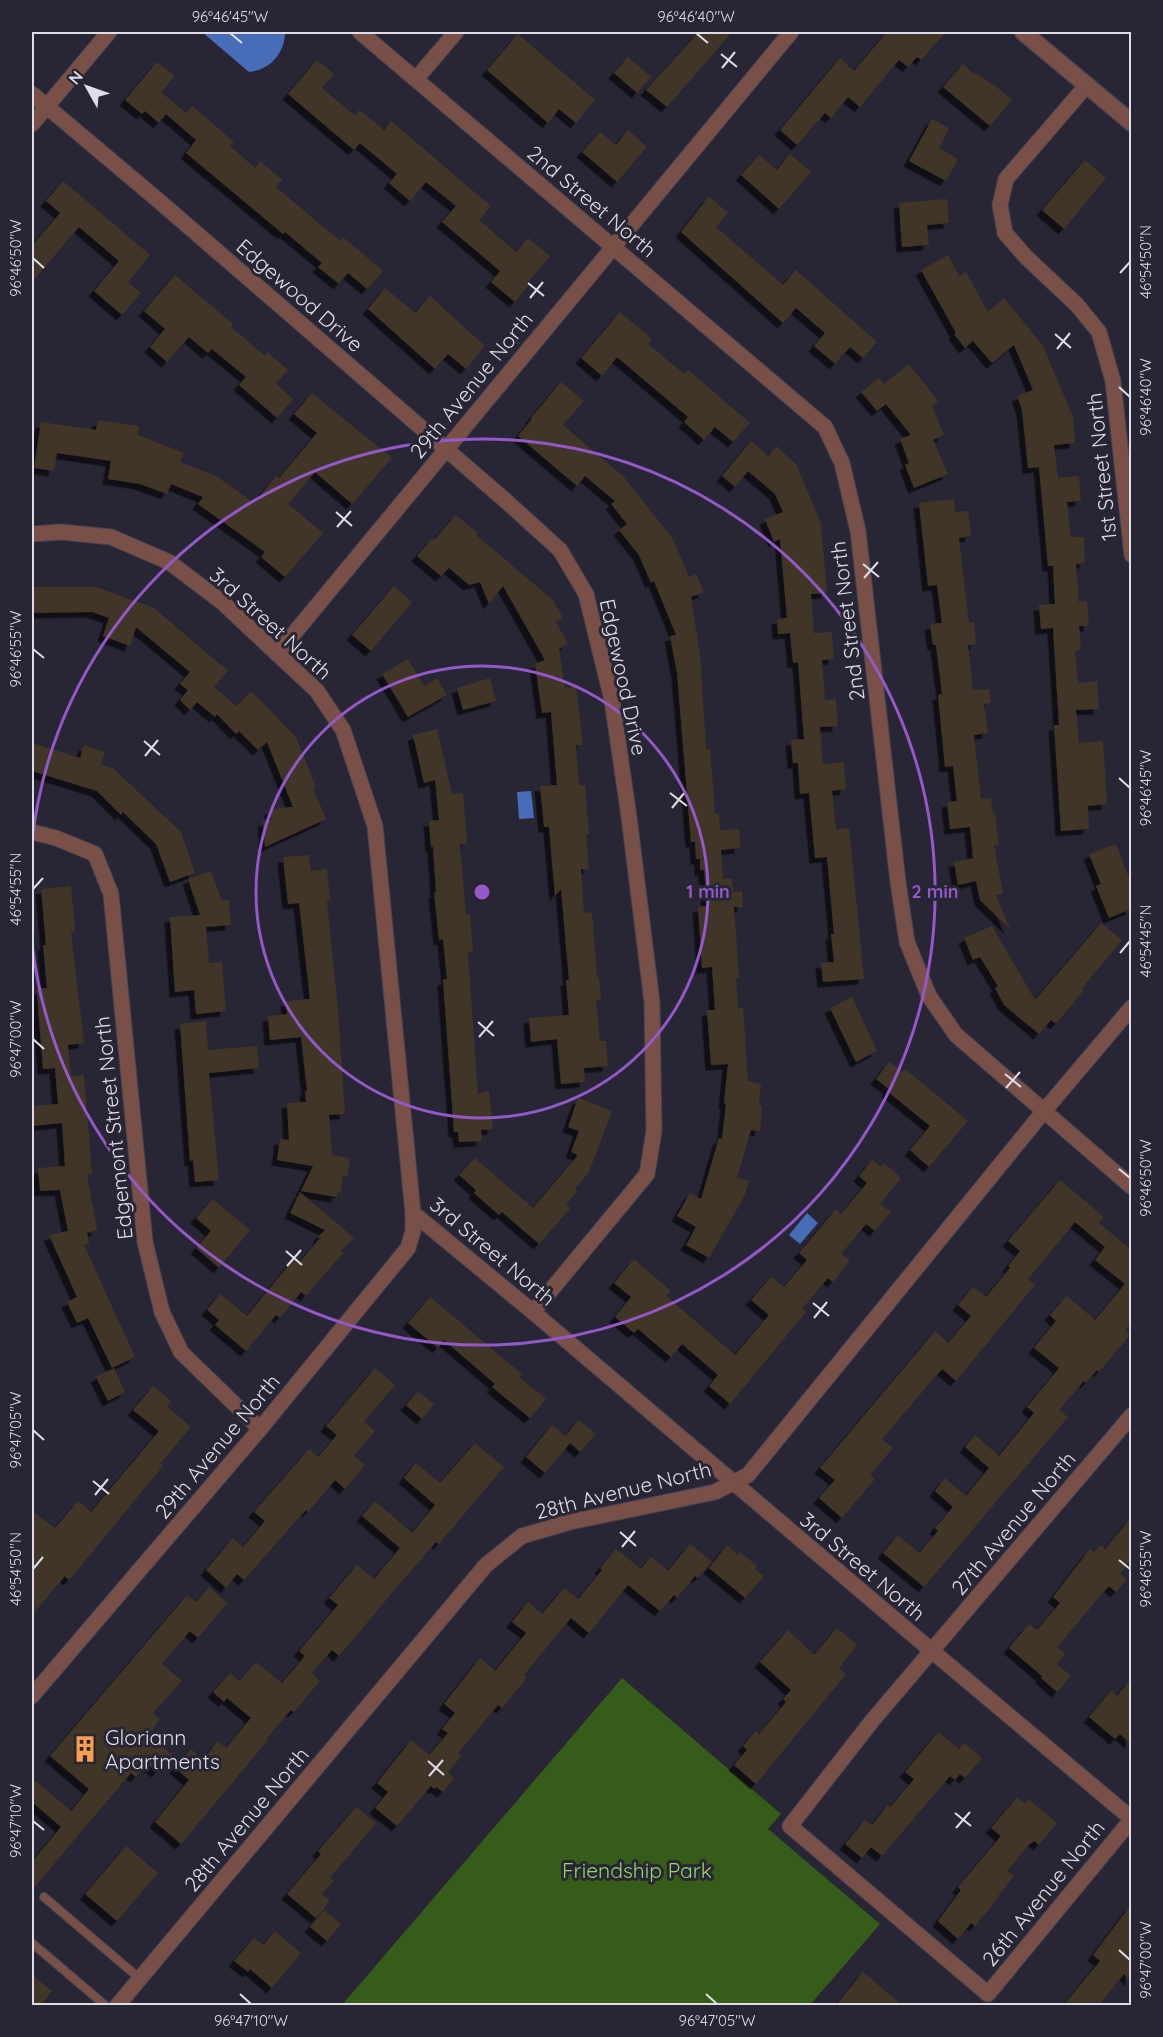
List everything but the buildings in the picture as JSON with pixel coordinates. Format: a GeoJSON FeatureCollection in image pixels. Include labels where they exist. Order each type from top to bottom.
{"type":"FeatureCollection","features":[{"type":"Feature","properties":{"kind":"street"},"geometry":{"type":"LineString","coordinates":[[32,123],[109,32]]}},
{"type":"Feature","properties":{"kind":"street","name":"2nd Street North"},"geometry":{"type":"LineString","coordinates":[[360,32],[825,427],[842,463],[858,531],[898,882],[907,942],[929,996],[956,1035],[1131,1187]]}},
{"type":"Feature","properties":{"kind":"street"},"geometry":{"type":"LineString","coordinates":[[416,79],[456,32]]}},
{"type":"Feature","properties":{"kind":"street","name":"29th Avenue North"},"geometry":{"type":"LineString","coordinates":[[277,654],[791,32]]}},
{"type":"Feature","properties":{"kind":"street"},"geometry":{"type":"LineString","coordinates":[[1023,32],[1131,123]]}},
{"type":"Feature","properties":{"kind":"street","name":"1st Street North"},"geometry":{"type":"LineString","coordinates":[[1087,85],[1006,180],[999,205],[1005,233],[1026,257],[1077,305],[1099,332],[1113,381],[1131,555]]}},
{"type":"Feature","properties":{"kind":"street","name":"Edgewood Drive"},"geometry":{"type":"LineString","coordinates":[[32,94],[159,201],[560,550],[586,594],[612,700],[652,1002],[654,1131],[647,1174],[533,1312]]}},
{"type":"Feature","properties":{"kind":"street","name":"3rd Street North"},"geometry":{"type":"LineString","coordinates":[[32,534],[61,531],[111,537],[169,562],[222,602],[317,691],[343,730],[375,826],[413,1213],[1131,1819]]}},
{"type":"Feature","properties":{"kind":"street","name":"Edgemont Street North"},"geometry":{"type":"LineString","coordinates":[[32,832],[57,838],[95,854],[111,894],[145,1242],[162,1312],[181,1352],[260,1429]]}},
{"type":"Feature","properties":{"kind":"street","name":"28th Avenue North"},"geometry":{"type":"LineString","coordinates":[[117,2006],[486,1565],[522,1536],[570,1522],[715,1492],[748,1475],[1131,1007]]}},
{"type":"Feature","properties":{"kind":"street","name":"29th Avenue North"},"geometry":{"type":"LineString","coordinates":[[32,1696],[260,1429],[408,1248],[413,1231],[413,1213]]}},
{"type":"Feature","properties":{"kind":"street","name":"27th Avenue North"},"geometry":{"type":"LineString","coordinates":[[987,1994],[790,1826],[873,1721],[1131,1415]]}},
{"type":"Feature","properties":{"kind":"street","name":"26th Avenue North"},"geometry":{"type":"LineString","coordinates":[[987,1994],[1131,1819]]}},
{"type":"Feature","properties":{"kind":"lane"},"geometry":{"type":"LineString","coordinates":[[45,1897],[139,1978]]}},
{"type":"Feature","properties":{"kind":"lane"},"geometry":{"type":"LineString","coordinates":[[32,1943],[106,2006]]}},
{"type":"Feature","properties":{"kind":"green space","name":"Friendship Park"},"geometry":{"type":"Polygon","coordinates":[[[622,1678],[781,1814],[768,1829],[880,1924],[810,2005],[342,2005],[622,1678]]]}},
{"type":"Feature","properties":{"kind":"water"},"geometry":{"type":"Polygon","coordinates":[[[202,32],[285,32],[282,47],[275,59],[257,71],[249,72],[202,32]]]}},
{"type":"Feature","properties":{"kind":"water"},"geometry":{"type":"Polygon","coordinates":[[[531,791],[534,818],[519,819],[517,792],[531,791]]]}},
{"type":"Feature","properties":{"kind":"water"},"geometry":{"type":"Polygon","coordinates":[[[807,1213],[818,1223],[800,1244],[789,1235],[807,1213]]]}},
{"type":"Feature","properties":{"kind":"place","name":"Gloriann Apartments"},"geometry":{"type":"Point","coordinates":[85,1749]}}]}
